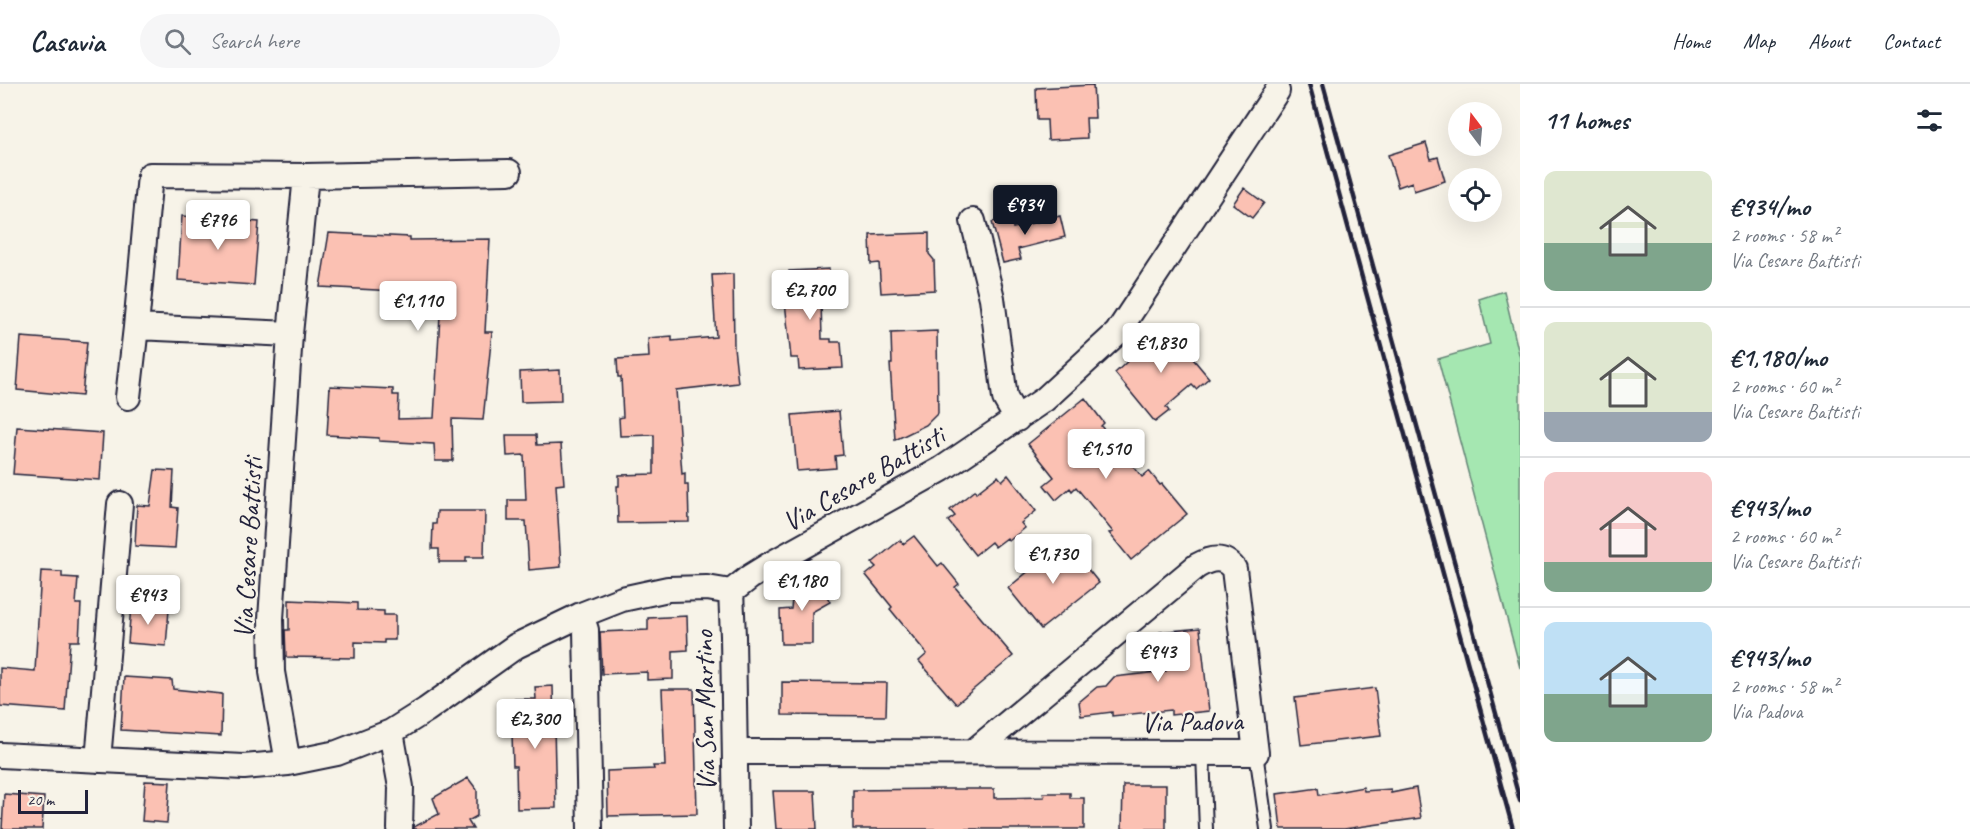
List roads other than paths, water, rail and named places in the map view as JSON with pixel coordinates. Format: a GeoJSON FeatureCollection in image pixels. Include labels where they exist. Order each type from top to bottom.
{"type":"FeatureCollection","features":[{"type":"Feature","properties":{"kind":"street","name":"Via Cesare Battisti"},"geometry":{"type":"LineString","coordinates":[[731,592],[771,564],[942,469],[1045,399],[1117,333],[1277,92]]}},
{"type":"Feature","properties":{"kind":"street"},"geometry":{"type":"LineString","coordinates":[[128,398],[150,175],[306,176],[509,172]]}},
{"type":"Feature","properties":{"kind":"street","name":"Via Cesare Battisti"},"geometry":{"type":"LineString","coordinates":[[288,763],[272,672],[271,619],[290,334],[306,176]]}},
{"type":"Feature","properties":{"kind":"street"},"geometry":{"type":"LineString","coordinates":[[973,221],[992,298],[1005,398],[1017,419]]}},
{"type":"Feature","properties":{"kind":"street"},"geometry":{"type":"LineString","coordinates":[[136,327],[290,334]]}},
{"type":"Feature","properties":{"kind":"street"},"geometry":{"type":"LineString","coordinates":[[98,760],[120,504]]}},
{"type":"Feature","properties":{"kind":"street","name":"Via Padova"},"geometry":{"type":"LineString","coordinates":[[735,752],[1256,753],[1234,569],[1228,562],[1218,559],[1207,560],[1197,566],[973,752]]}},
{"type":"Feature","properties":{"kind":"street"},"geometry":{"type":"LineString","coordinates":[[0,755],[244,767],[288,763],[337,753],[391,732],[516,646],[581,615],[622,599],[668,589],[707,588],[731,592]]}},
{"type":"Feature","properties":{"kind":"street","name":"Via San Martino"},"geometry":{"type":"LineString","coordinates":[[731,592],[734,636],[736,829]]}},
{"type":"Feature","properties":{"kind":"street"},"geometry":{"type":"LineString","coordinates":[[581,615],[586,630],[590,829]]}},
{"type":"Feature","properties":{"kind":"street"},"geometry":{"type":"LineString","coordinates":[[391,732],[401,787],[400,829]]}},
{"type":"Feature","properties":{"kind":"lane"},"geometry":{"type":"LineString","coordinates":[[1203,753],[1206,829]]}},
{"type":"Feature","properties":{"kind":"lane"},"geometry":{"type":"LineString","coordinates":[[1256,753],[1267,829]]}},
{"type":"Feature","properties":{"kind":"railway"},"geometry":{"type":"LineString","coordinates":[[1309,84],[1513,829]]}},
{"type":"Feature","properties":{"kind":"railway"},"geometry":{"type":"LineString","coordinates":[[1323,84],[1520,801]]}}]}
